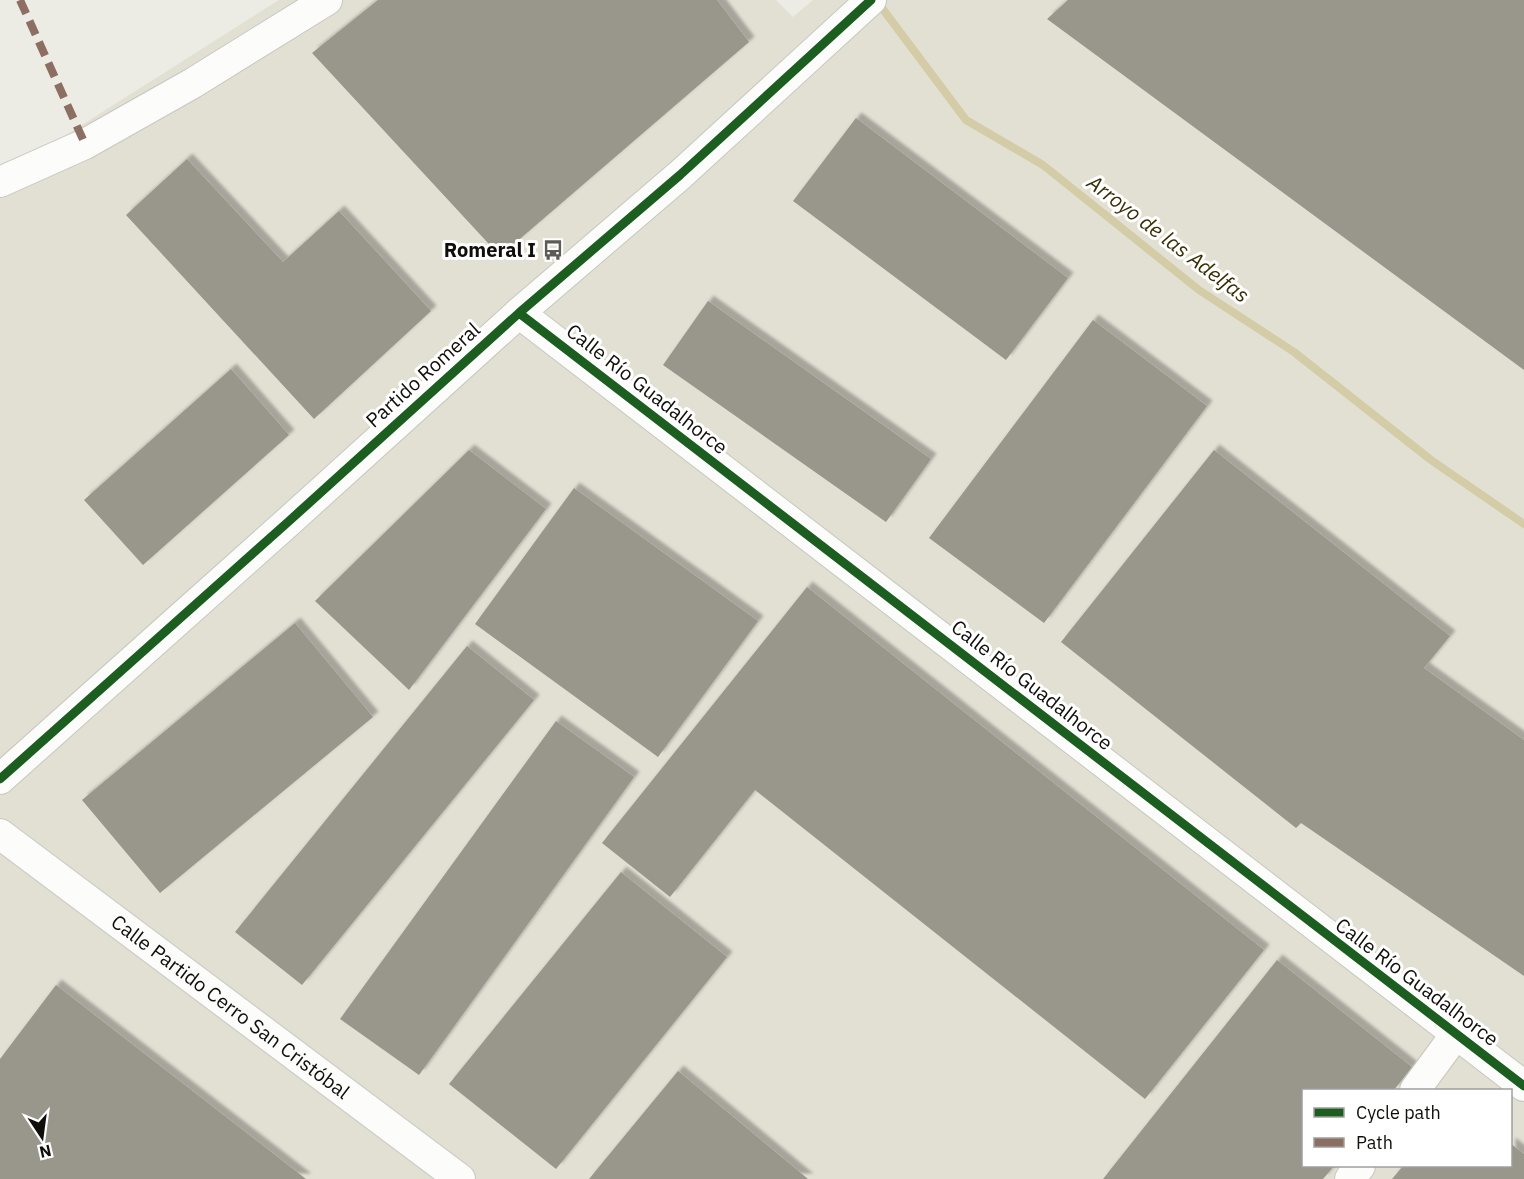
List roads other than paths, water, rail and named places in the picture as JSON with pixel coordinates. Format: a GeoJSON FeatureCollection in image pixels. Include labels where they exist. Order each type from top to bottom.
{"type":"FeatureCollection","features":[{"type":"Feature","properties":{"kind":"street"},"geometry":{"type":"LineString","coordinates":[[0,182],[85,144],[193,83],[327,0]]}},
{"type":"Feature","properties":{"kind":"street","name":"Partido Romeral"},"geometry":{"type":"LineString","coordinates":[[0,779],[519,312],[680,175],[865,5]]}},
{"type":"Feature","properties":{"kind":"street","name":"Calle Río Guadalhorce"},"geometry":{"type":"LineString","coordinates":[[519,312],[1524,1086]]}},
{"type":"Feature","properties":{"kind":"street","name":"Calle Partido Cerro San Cristóbal"},"geometry":{"type":"LineString","coordinates":[[0,834],[460,1179]]}},
{"type":"Feature","properties":{"kind":"street"},"geometry":{"type":"LineString","coordinates":[[1416,1089],[1456,1034]]}},
{"type":"Feature","properties":{"kind":"street"},"geometry":{"type":"LineString","coordinates":[[1350,1179],[1359,1167]]}},
{"type":"Feature","properties":{"kind":"waterway","name":"Arroyo de las Adelfas"},"geometry":{"type":"LineString","coordinates":[[876,0],[966,120],[1043,165],[1199,290],[1294,352],[1431,460],[1524,524]]}},
{"type":"Feature","properties":{"kind":"place","name":"Romeral I"},"geometry":{"type":"Point","coordinates":[553,250]}}]}
